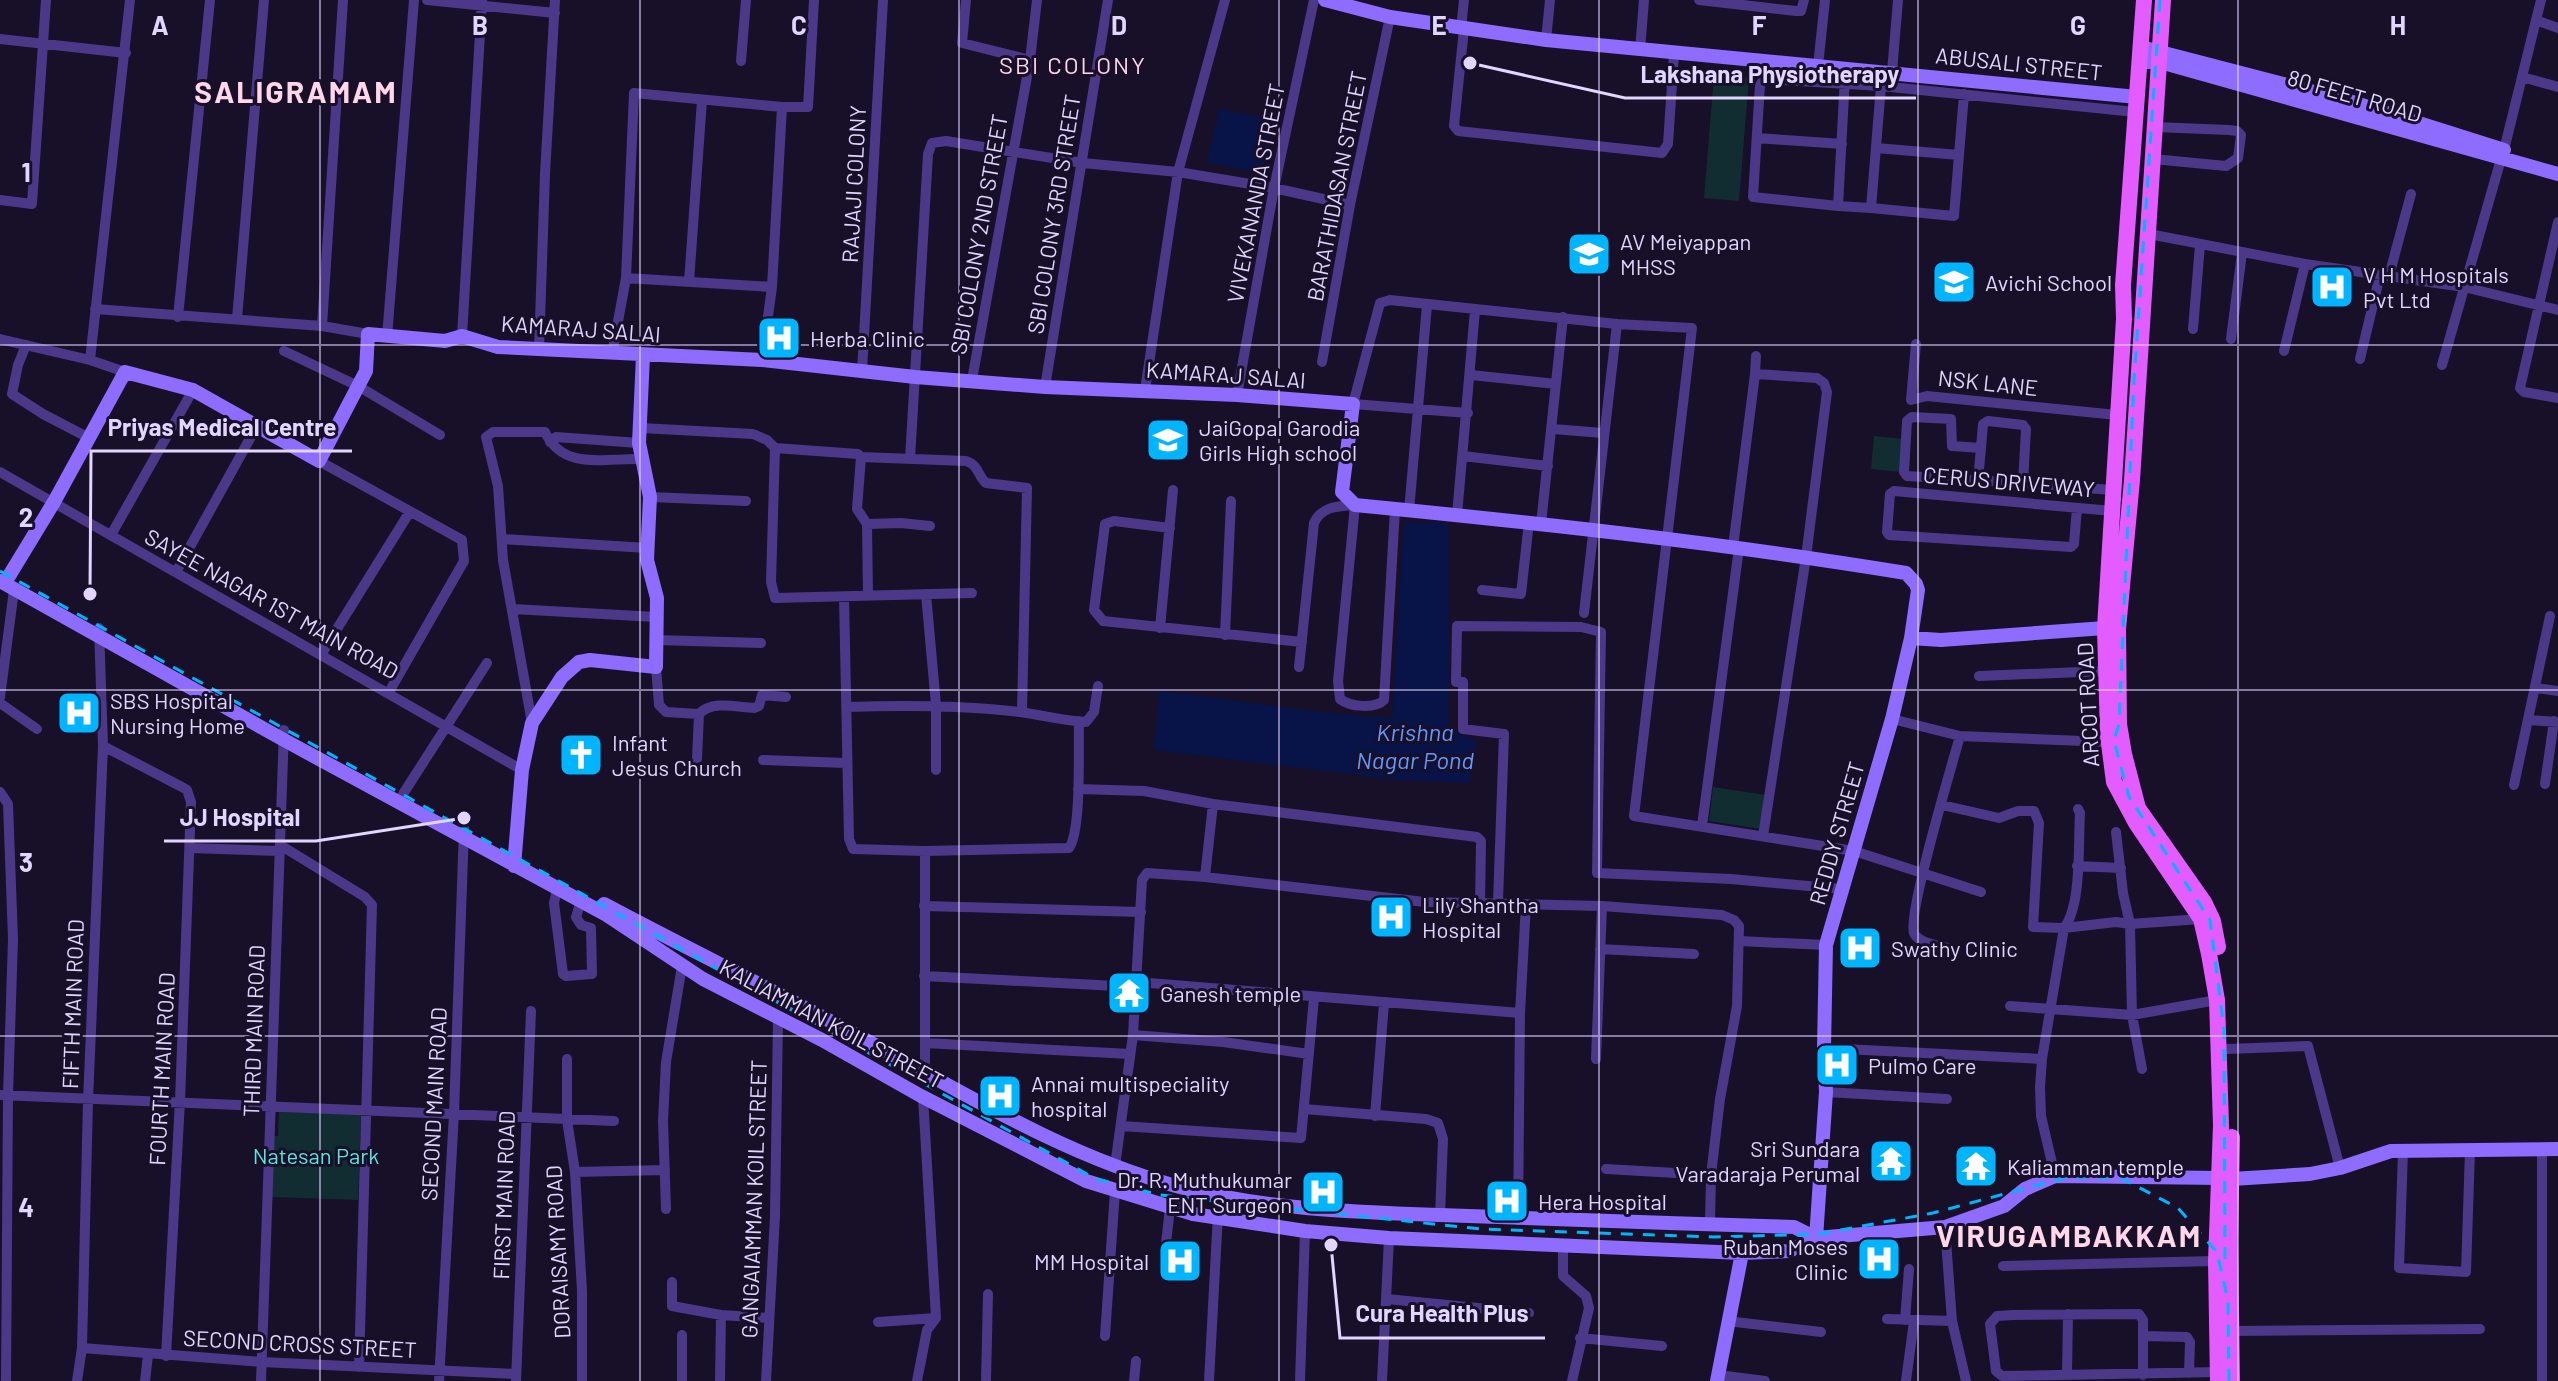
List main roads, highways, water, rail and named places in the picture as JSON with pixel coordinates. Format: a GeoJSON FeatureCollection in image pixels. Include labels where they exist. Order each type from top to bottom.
{"type":"FeatureCollection","features":[{"type":"Feature","properties":{"kind":"main road","name":"ARCOT ROAD"},"geometry":{"type":"LineString","coordinates":[[2144,0],[2105,628],[2109,742],[2136,823],[2201,919],[2217,1000],[2224,1085],[2231,1331],[2223,1378]]}},
{"type":"Feature","properties":{"kind":"main road","name":"ARCOT ROAD"},"geometry":{"type":"LineString","coordinates":[[2163,0],[2158,160],[2149,234],[2118,629],[2122,780],[2204,902],[2213,921],[2222,977],[2227,1049],[2224,1085]]}},
{"type":"Feature","properties":{"kind":"main road","name":"ARCOT ROAD"},"geometry":{"type":"LineString","coordinates":[[2223,1378],[2216,1261],[2226,1179]]}},
{"type":"Feature","properties":{"kind":"water"},"geometry":{"type":"Polygon","coordinates":[[[1219,109],[1274,120],[1262,174],[1207,162],[1219,109]]]}},
{"type":"Feature","properties":{"kind":"water","name":"Krishna Nagar Pond"},"geometry":{"type":"Polygon","coordinates":[[[1404,523],[1449,523],[1449,729],[1477,741],[1469,783],[1399,780],[1154,750],[1159,691],[1392,718],[1404,523]]]}},
{"type":"Feature","properties":{"kind":"railway"},"geometry":{"type":"LineString","coordinates":[[2160,0],[2134,381],[2119,724],[2114,740],[2129,797],[2210,920],[2224,1029],[2225,1267]]}},
{"type":"Feature","properties":{"kind":"railway"},"geometry":{"type":"LineString","coordinates":[[0,571],[1096,1179],[1160,1195],[1481,1229],[1714,1237],[1819,1234],[1933,1213],[2068,1177],[2121,1178],[2178,1208],[2217,1252],[2228,1301],[2229,1381]]}},
{"type":"Feature","properties":{"kind":"place","name":"Lakshana Physiotherapy"},"geometry":{"type":"Point","coordinates":[1470,63]}},
{"type":"Feature","properties":{"kind":"place","name":"AV Meiyappan MHSS"},"geometry":{"type":"Point","coordinates":[1589,254]}},
{"type":"Feature","properties":{"kind":"place","name":"Avichi School"},"geometry":{"type":"Point","coordinates":[1954,282]}},
{"type":"Feature","properties":{"kind":"place","name":"V H M Hospitals Pvt Ltd"},"geometry":{"type":"Point","coordinates":[2332,287]}},
{"type":"Feature","properties":{"kind":"place","name":"Herba Clinic"},"geometry":{"type":"Point","coordinates":[779,338]}},
{"type":"Feature","properties":{"kind":"place","name":"JaiGopal Garodia Girls High school"},"geometry":{"type":"Point","coordinates":[1168,440]}},
{"type":"Feature","properties":{"kind":"place","name":"Priyas Medical Centre"},"geometry":{"type":"Point","coordinates":[90,594]}},
{"type":"Feature","properties":{"kind":"place","name":"SBS Hospital Nursing Home"},"geometry":{"type":"Point","coordinates":[79,713]}},
{"type":"Feature","properties":{"kind":"place","name":"Infant Jesus Church"},"geometry":{"type":"Point","coordinates":[581,755]}},
{"type":"Feature","properties":{"kind":"place","name":"JJ Hospital"},"geometry":{"type":"Point","coordinates":[464,818]}},
{"type":"Feature","properties":{"kind":"place","name":"Lily Shantha Hospital"},"geometry":{"type":"Point","coordinates":[1391,917]}},
{"type":"Feature","properties":{"kind":"place","name":"Swathy Clinic"},"geometry":{"type":"Point","coordinates":[1860,948]}},
{"type":"Feature","properties":{"kind":"place","name":"Ganesh temple"},"geometry":{"type":"Point","coordinates":[1129,993]}},
{"type":"Feature","properties":{"kind":"place","name":"Pulmo Care"},"geometry":{"type":"Point","coordinates":[1837,1065]}},
{"type":"Feature","properties":{"kind":"place","name":"Annai multispeciality hospital"},"geometry":{"type":"Point","coordinates":[1000,1096]}},
{"type":"Feature","properties":{"kind":"place","name":"Sri Sundara Varadaraja Perumal"},"geometry":{"type":"Point","coordinates":[1891,1161]}},
{"type":"Feature","properties":{"kind":"place","name":"Kaliamman temple"},"geometry":{"type":"Point","coordinates":[1976,1166]}},
{"type":"Feature","properties":{"kind":"place","name":"Dr. R. Muthukumar ENT Surgeon"},"geometry":{"type":"Point","coordinates":[1323,1192]}},
{"type":"Feature","properties":{"kind":"place","name":"Hera Hospital"},"geometry":{"type":"Point","coordinates":[1507,1201]}},
{"type":"Feature","properties":{"kind":"place","name":"Cura Health Plus"},"geometry":{"type":"Point","coordinates":[1331,1245]}},
{"type":"Feature","properties":{"kind":"place","name":"Ruban Moses Clinic"},"geometry":{"type":"Point","coordinates":[1879,1259]}},
{"type":"Feature","properties":{"kind":"place","name":"MM Hospital"},"geometry":{"type":"Point","coordinates":[1180,1261]}},
{"type":"Feature","properties":{"kind":"district","name":"SBI COLONY"},"geometry":{"type":"Point","coordinates":[1073,64]}},
{"type":"Feature","properties":{"kind":"district","name":"SALIGRAMAM"},"geometry":{"type":"Point","coordinates":[296,91]}},
{"type":"Feature","properties":{"kind":"district","name":"VIRUGAMBAKKAM"},"geometry":{"type":"Point","coordinates":[2069,1235]}},
{"type":"Feature","properties":{"kind":"park label","name":"Natesan Park"},"geometry":{"type":"Point","coordinates":[316,1155]}}]}
